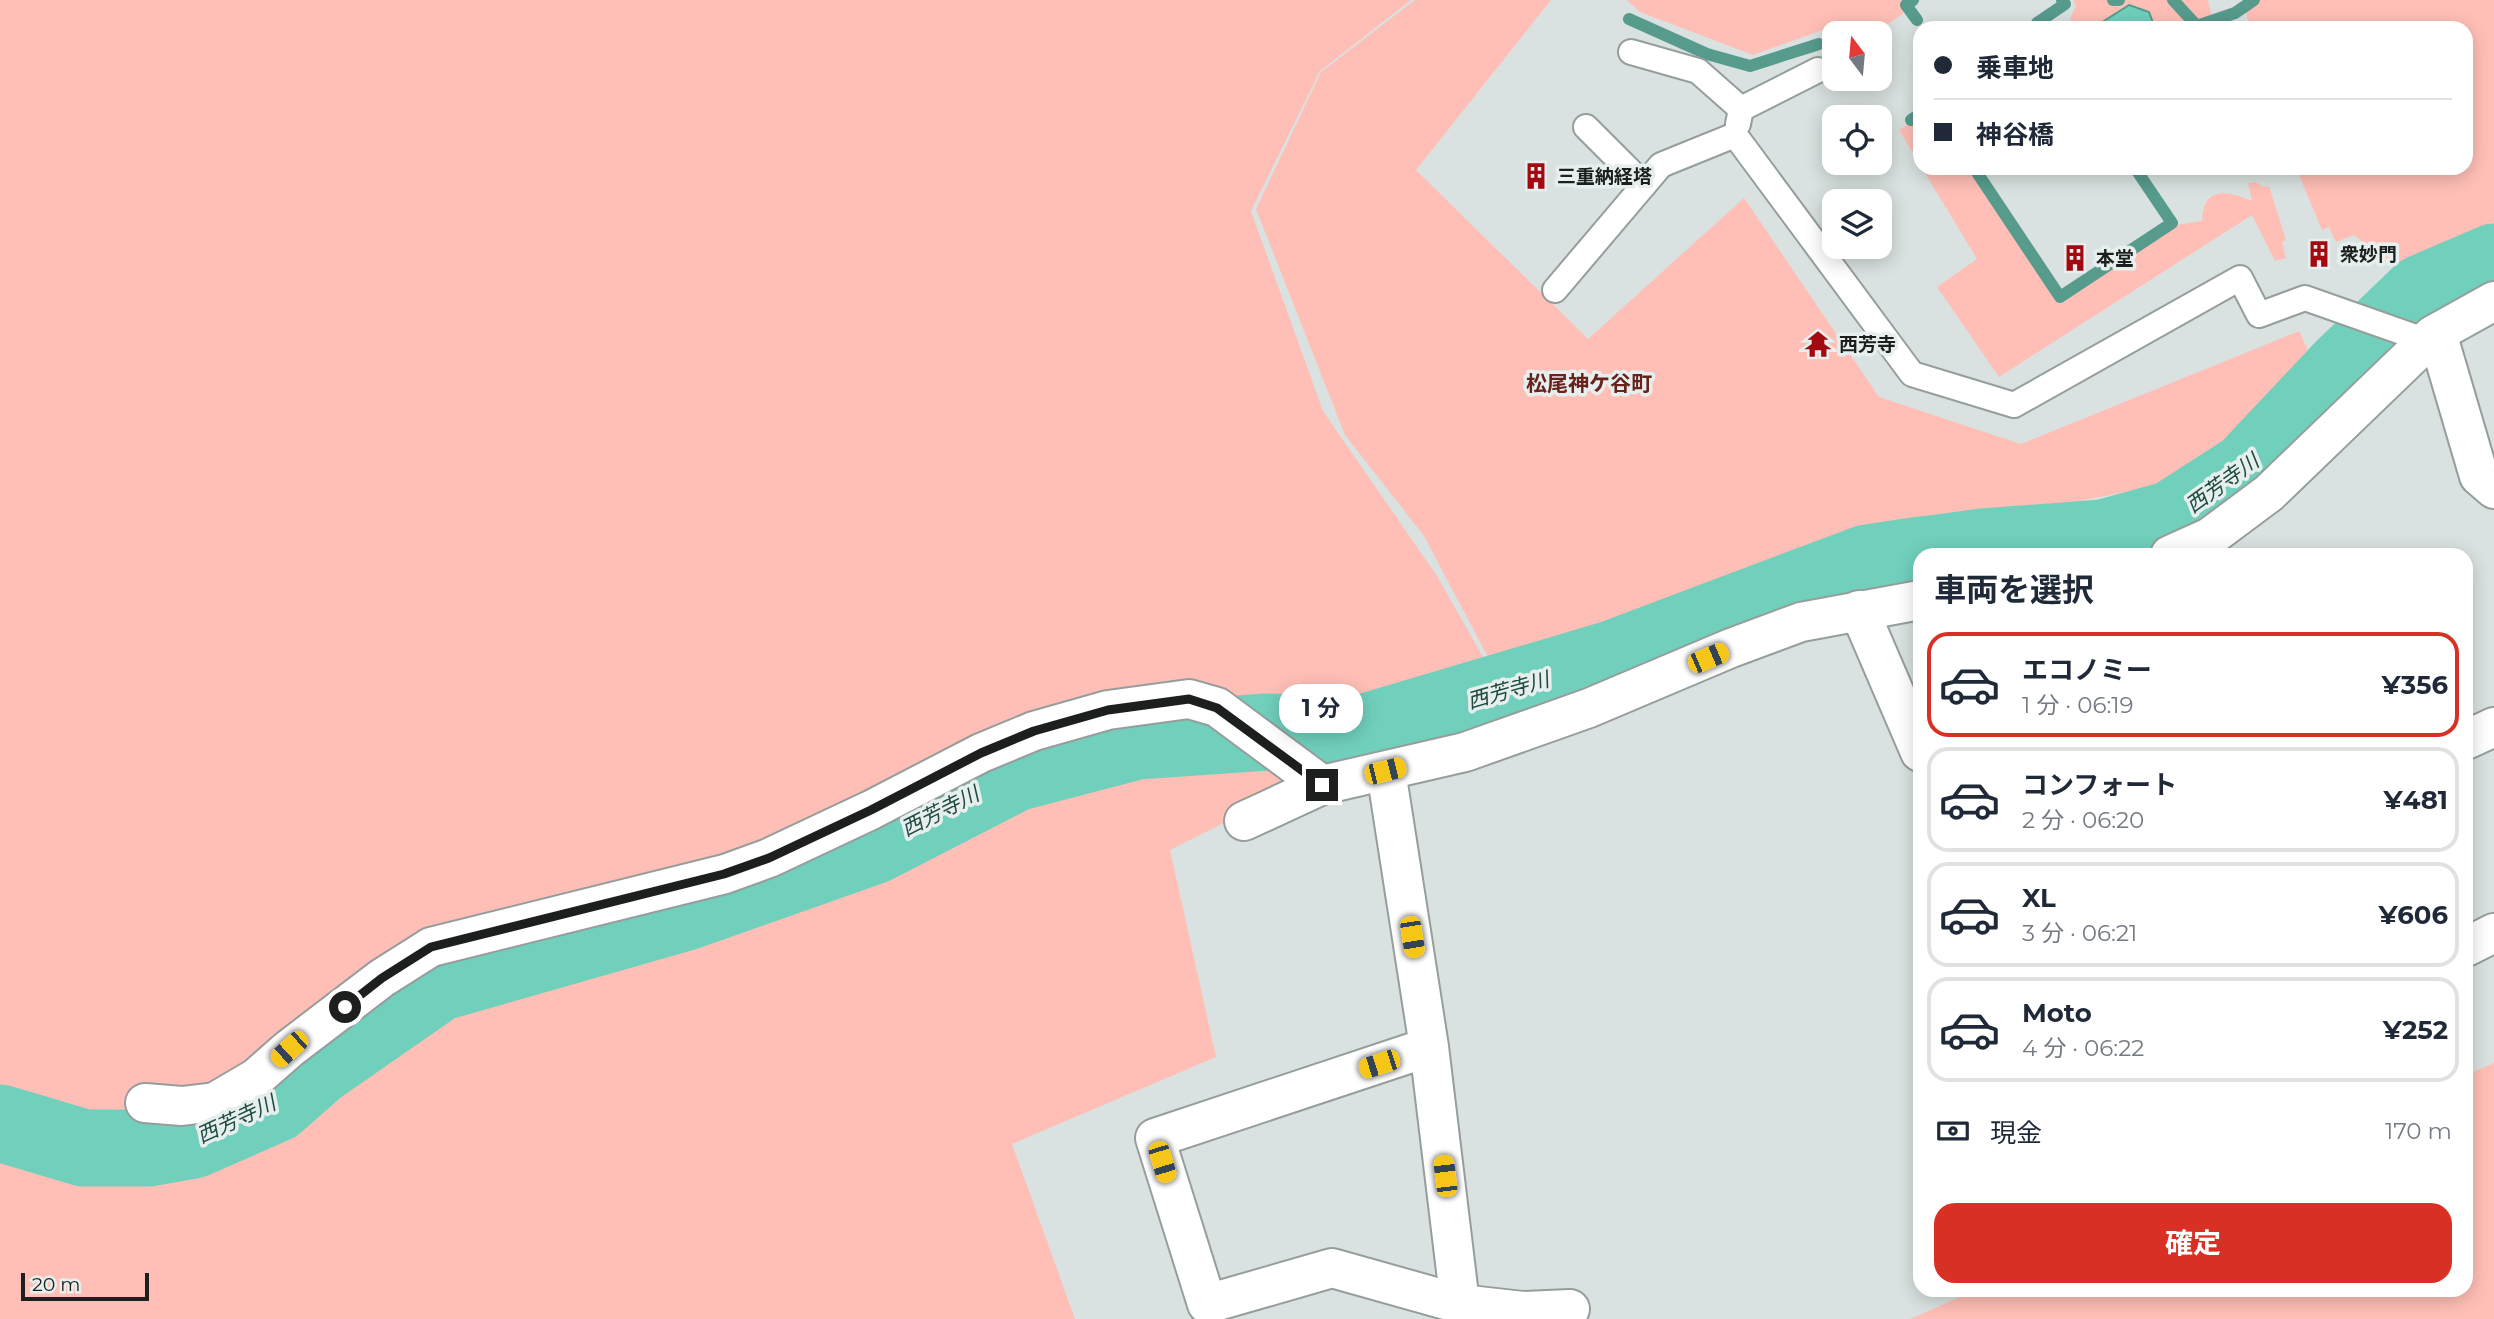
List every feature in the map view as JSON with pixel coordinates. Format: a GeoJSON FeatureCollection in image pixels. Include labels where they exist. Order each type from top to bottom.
{"type":"FeatureCollection","features":[{"type":"Feature","properties":{"kind":"street"},"geometry":{"type":"LineString","coordinates":[[2186,548],[2210,537],[2269,493],[2432,337],[2494,300]]}},
{"type":"Feature","properties":{"kind":"street"},"geometry":{"type":"LineString","coordinates":[[2432,337],[2479,475],[2494,489]]}},
{"type":"Feature","properties":{"kind":"street"},"geometry":{"type":"LineString","coordinates":[[1244,821],[1322,785],[1465,752],[1589,708],[1790,626],[1913,601]]}},
{"type":"Feature","properties":{"kind":"street"},"geometry":{"type":"LineString","coordinates":[[1859,610],[1913,736]]}},
{"type":"Feature","properties":{"kind":"street"},"geometry":{"type":"LineString","coordinates":[[145,1103],[182,1106],[215,1102],[256,1078],[289,1049],[382,978],[431,947],[724,874],[769,858],[871,810],[981,753],[1034,731],[1108,710],[1189,699],[1217,708],[1322,785]]}},
{"type":"Feature","properties":{"kind":"street"},"geometry":{"type":"LineString","coordinates":[[2473,737],[2494,727]]}},
{"type":"Feature","properties":{"kind":"street"},"geometry":{"type":"LineString","coordinates":[[1385,771],[1429,1047],[1460,1304]]}},
{"type":"Feature","properties":{"kind":"street"},"geometry":{"type":"LineString","coordinates":[[2473,944],[2494,933]]}},
{"type":"Feature","properties":{"kind":"street"},"geometry":{"type":"LineString","coordinates":[[1429,1047],[1155,1139],[1207,1304],[1332,1268],[1460,1304],[1523,1311],[1570,1309]]}},
{"type":"Feature","properties":{"kind":"lane"},"geometry":{"type":"LineString","coordinates":[[1631,52],[1698,71],[1741,109]]}},
{"type":"Feature","properties":{"kind":"lane"},"geometry":{"type":"LineString","coordinates":[[1741,109],[1818,71]]}},
{"type":"Feature","properties":{"kind":"lane"},"geometry":{"type":"LineString","coordinates":[[1741,109],[1735,135],[1912,374],[2014,405],[2240,278],[2259,315],[2305,298],[2356,317],[2432,337]]}},
{"type":"Feature","properties":{"kind":"lane"},"geometry":{"type":"LineString","coordinates":[[1586,127],[1644,185]]}},
{"type":"Feature","properties":{"kind":"lane"},"geometry":{"type":"LineString","coordinates":[[1555,290],[1661,165],[1735,135]]}},
{"type":"Feature","properties":{"kind":"shaded area"},"geometry":{"type":"Polygon","coordinates":[[[0,0],[1411,0],[1320,71],[1251,211],[1323,411],[1437,576],[1499,685],[1170,850],[1216,1057],[1012,1144],[1075,1319],[0,1319],[0,0]]]}},
{"type":"Feature","properties":{"kind":"shaded area"},"geometry":{"type":"Polygon","coordinates":[[[1415,0],[1551,0],[1416,170],[1588,339],[1744,198],[1879,397],[2021,444],[2299,331],[2312,359],[2241,428],[2157,486],[1862,543],[1742,585],[1500,680],[1424,536],[1345,435],[1256,209],[1321,72],[1415,0]]]}},
{"type":"Feature","properties":{"kind":"shaded area"},"geometry":{"type":"Polygon","coordinates":[[[1627,0],[1904,0],[1903,14],[1892,21],[1822,21],[1822,30],[1753,55],[1640,12],[1627,0]]]}},
{"type":"Feature","properties":{"kind":"shaded area"},"geometry":{"type":"Polygon","coordinates":[[[2073,0],[2208,0],[2212,21],[2072,21],[2076,6],[2073,0]]]}},
{"type":"Feature","properties":{"kind":"shaded area"},"geometry":{"type":"Polygon","coordinates":[[[2243,0],[2494,0],[2494,237],[2403,275],[2354,235],[2336,242],[2329,227],[2322,230],[2299,175],[2473,175],[2473,21],[2248,21],[2243,0]]]}},
{"type":"Feature","properties":{"kind":"shaded area"},"geometry":{"type":"Polygon","coordinates":[[[2129,5],[2149,12],[2152,21],[2104,21],[2129,5]]]}},
{"type":"Feature","properties":{"kind":"shaded area"},"geometry":{"type":"Polygon","coordinates":[[[1913,121],[1913,153],[1899,130],[1913,121]]]}},
{"type":"Feature","properties":{"kind":"shaded area"},"geometry":{"type":"Polygon","coordinates":[[[1926,175],[1974,175],[2059,304],[2176,225],[2202,221],[2203,210],[2212,196],[2225,193],[2252,201],[2248,183],[2269,186],[2286,240],[2282,242],[2286,258],[2275,261],[2252,215],[1999,377],[1937,287],[1977,259],[1926,175]]]}},
{"type":"Feature","properties":{"kind":"shaded area"},"geometry":{"type":"Polygon","coordinates":[[[2494,1063],[2494,1319],[1910,1319],[1960,1297],[2473,1297],[2473,1072],[2494,1063]]]}},
{"type":"Feature","properties":{"kind":"waterway"},"geometry":{"type":"LineString","coordinates":[[1913,0],[1906,5],[1917,20]]}},
{"type":"Feature","properties":{"kind":"waterway"},"geometry":{"type":"LineString","coordinates":[[2040,21],[2065,4],[2062,0]]}},
{"type":"Feature","properties":{"kind":"waterway"},"geometry":{"type":"LineString","coordinates":[[2113,0],[2119,0]]}},
{"type":"Feature","properties":{"kind":"waterway"},"geometry":{"type":"LineString","coordinates":[[2173,0],[2192,21]]}},
{"type":"Feature","properties":{"kind":"waterway"},"geometry":{"type":"LineString","coordinates":[[2212,21],[2235,13],[2254,0]]}},
{"type":"Feature","properties":{"kind":"waterway"},"geometry":{"type":"LineString","coordinates":[[1629,19],[1707,54],[1750,66],[1819,44]]}},
{"type":"Feature","properties":{"kind":"waterway"},"geometry":{"type":"LineString","coordinates":[[1979,175],[2060,297],[2172,223],[2140,175]]}},
{"type":"Feature","properties":{"kind":"waterway","name":"西芳寺川"},"geometry":{"type":"LineString","coordinates":[[1976,548],[2103,538],[2172,519],[2248,470],[2344,368],[2422,293],[2494,262]]}},
{"type":"Feature","properties":{"kind":"waterway","name":"西芳寺川"},"geometry":{"type":"LineString","coordinates":[[0,1123],[84,1148],[148,1148],[193,1140],[275,1104],[317,1067],[438,983],[686,912],[873,846],[1015,773],[1137,741],[1267,732],[1356,735],[1612,659],[1867,563],[1913,556]]}},
{"type":"Feature","properties":{"kind":"place","name":"三重納経塔"},"geometry":{"type":"Point","coordinates":[1536,176]}},
{"type":"Feature","properties":{"kind":"place","name":"衆妙門"},"geometry":{"type":"Point","coordinates":[2319,254]}},
{"type":"Feature","properties":{"kind":"place","name":"本堂"},"geometry":{"type":"Point","coordinates":[2075,258]}},
{"type":"Feature","properties":{"kind":"place","name":"西芳寺"},"geometry":{"type":"Point","coordinates":[1818,344]}},
{"type":"Feature","properties":{"kind":"district","name":"松尾神ケ谷町"},"geometry":{"type":"Point","coordinates":[1589,383]}},
{"type":"Feature","properties":{"kind":"route"},"geometry":{"type":"LineString","coordinates":[[345,1007],[382,978],[431,947],[724,874],[769,858],[871,810],[981,753],[1034,731],[1108,710],[1189,699],[1217,708],[1322,785]]}}]}
